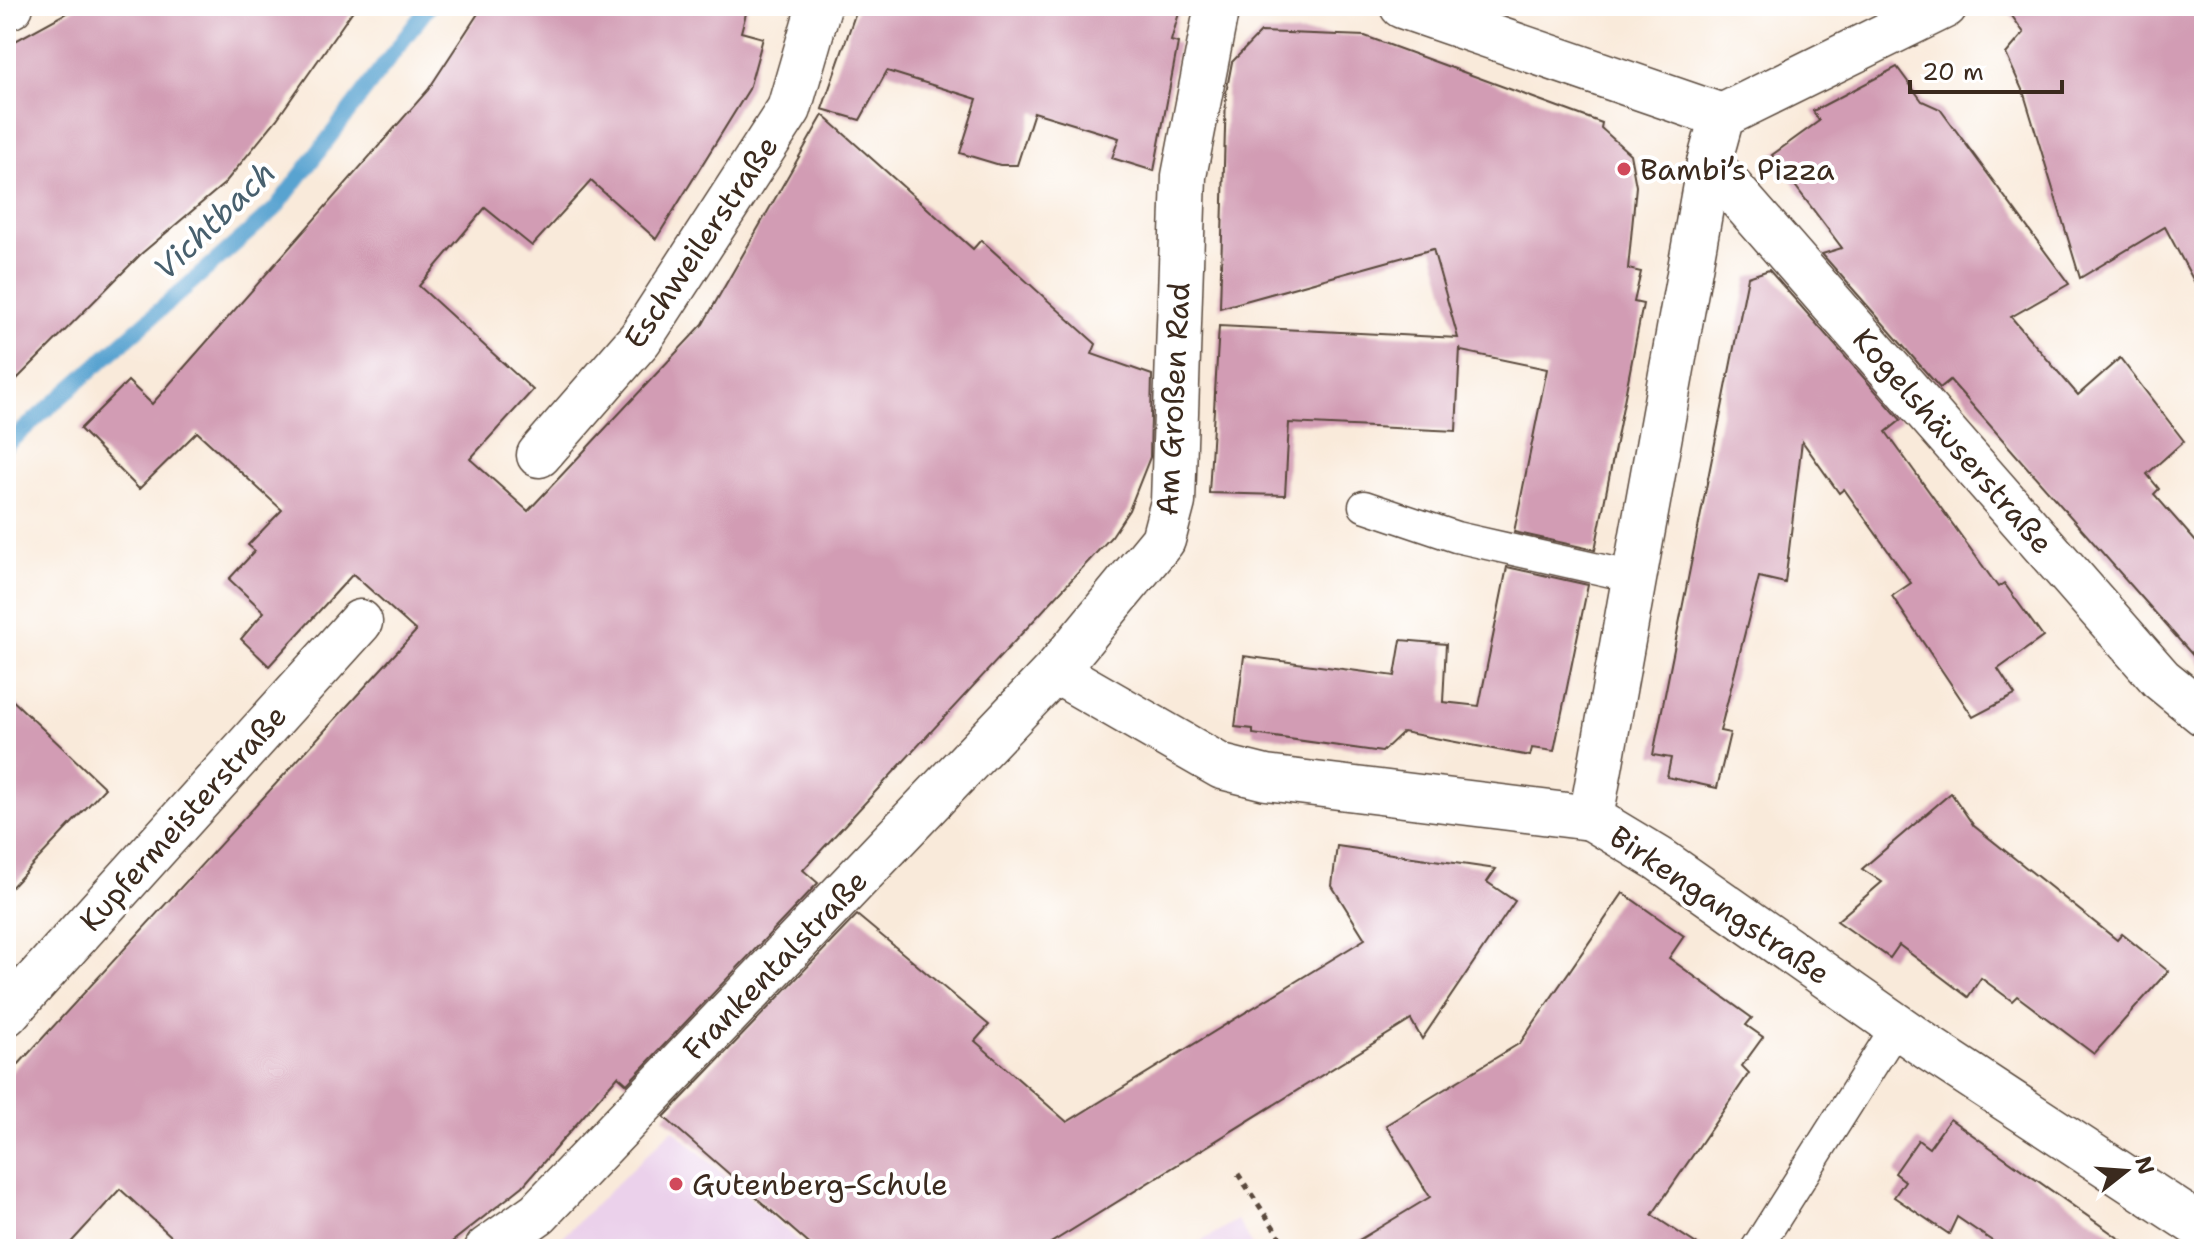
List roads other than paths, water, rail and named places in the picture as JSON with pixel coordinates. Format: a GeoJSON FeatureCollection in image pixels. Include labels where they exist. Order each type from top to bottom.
{"type":"FeatureCollection","features":[{"type":"Feature","properties":{"kind":"street","name":"Eschweilerstraße"},"geometry":{"type":"LineString","coordinates":[[539,455],[640,339],[789,109],[819,6]]}},
{"type":"Feature","properties":{"kind":"street","name":"Am Großen Rad"},"geometry":{"type":"LineString","coordinates":[[1055,671],[1163,540],[1173,502],[1184,176],[1217,6]]}},
{"type":"Feature","properties":{"kind":"street"},"geometry":{"type":"LineString","coordinates":[[1402,6],[1722,116],[1945,6]]}},
{"type":"Feature","properties":{"kind":"street","name":"Birkengangstraße"},"geometry":{"type":"LineString","coordinates":[[1722,116],[1709,163],[1591,818],[1659,859],[1897,1026],[2204,1229]]}},
{"type":"Feature","properties":{"kind":"street","name":"Kogelshäuserstraße"},"geometry":{"type":"LineString","coordinates":[[1709,163],[2161,679],[2204,714]]}},
{"type":"Feature","properties":{"kind":"street","name":"Kupfermeisterstraße"},"geometry":{"type":"LineString","coordinates":[[6,1014],[360,622]]}},
{"type":"Feature","properties":{"kind":"street"},"geometry":{"type":"LineString","coordinates":[[1055,671],[1222,767],[1266,778],[1591,818]]}},
{"type":"Feature","properties":{"kind":"street","name":"Frankentalstraße"},"geometry":{"type":"LineString","coordinates":[[487,1249],[538,1213],[1055,671]]}},
{"type":"Feature","properties":{"kind":"lane"},"geometry":{"type":"LineString","coordinates":[[1364,506],[1456,537],[1634,577]]}},
{"type":"Feature","properties":{"kind":"lane"},"geometry":{"type":"LineString","coordinates":[[1756,1249],[1897,1026]]}},
{"type":"Feature","properties":{"kind":"waterway","name":"Vichtbach"},"geometry":{"type":"LineString","coordinates":[[6,445],[275,209],[429,6]]}},
{"type":"Feature","properties":{"kind":"place","name":"Bambi’s Pizza"},"geometry":{"type":"Point","coordinates":[1624,169]}},
{"type":"Feature","properties":{"kind":"place","name":"Gutenberg-Schule"},"geometry":{"type":"Point","coordinates":[676,1184]}}]}
